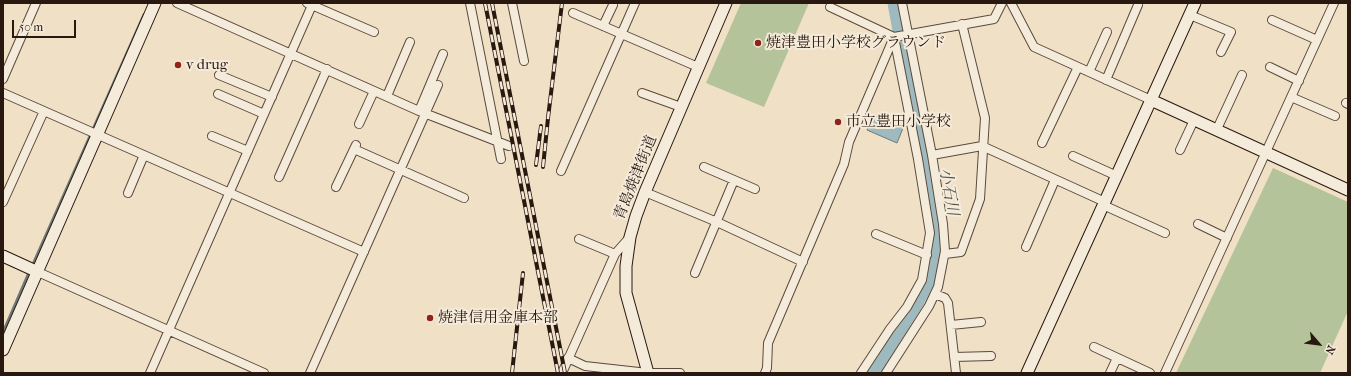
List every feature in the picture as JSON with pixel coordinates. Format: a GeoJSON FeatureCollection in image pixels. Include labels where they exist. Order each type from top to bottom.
{"type":"FeatureCollection","features":[{"type":"Feature","properties":{"kind":"street"},"geometry":{"type":"LineString","coordinates":[[3,79],[36,3]]}},
{"type":"Feature","properties":{"kind":"street"},"geometry":{"type":"LineString","coordinates":[[3,350],[155,3]]}},
{"type":"Feature","properties":{"kind":"street"},"geometry":{"type":"LineString","coordinates":[[177,3],[374,91],[509,146]]}},
{"type":"Feature","properties":{"kind":"street"},"geometry":{"type":"LineString","coordinates":[[470,3],[501,159]]}},
{"type":"Feature","properties":{"kind":"street"},"geometry":{"type":"LineString","coordinates":[[512,3],[524,61]]}},
{"type":"Feature","properties":{"kind":"street"},"geometry":{"type":"LineString","coordinates":[[561,170],[635,3]]}},
{"type":"Feature","properties":{"kind":"street","name":"青島焼津街道"},"geometry":{"type":"LineString","coordinates":[[648,373],[626,293],[626,266],[630,236],[645,192],[726,3]]}},
{"type":"Feature","properties":{"kind":"street"},"geometry":{"type":"LineString","coordinates":[[886,373],[929,306],[935,294],[938,287],[944,254],[943,224],[932,156],[902,3]]}},
{"type":"Feature","properties":{"kind":"street"},"geometry":{"type":"LineString","coordinates":[[830,7],[894,37],[994,19],[1002,3]]}},
{"type":"Feature","properties":{"kind":"street"},"geometry":{"type":"LineString","coordinates":[[1011,3],[1034,47],[1348,190]]}},
{"type":"Feature","properties":{"kind":"street"},"geometry":{"type":"LineString","coordinates":[[1027,373],[1195,3]]}},
{"type":"Feature","properties":{"kind":"street"},"geometry":{"type":"LineString","coordinates":[[1165,373],[1334,3]]}},
{"type":"Feature","properties":{"kind":"street"},"geometry":{"type":"LineString","coordinates":[[150,373],[272,97],[311,4],[374,32]]}},
{"type":"Feature","properties":{"kind":"street"},"geometry":{"type":"LineString","coordinates":[[1106,80],[1138,5]]}},
{"type":"Feature","properties":{"kind":"street"},"geometry":{"type":"LineString","coordinates":[[603,26],[613,6]]}},
{"type":"Feature","properties":{"kind":"street"},"geometry":{"type":"LineString","coordinates":[[573,13],[698,67]]}},
{"type":"Feature","properties":{"kind":"street"},"geometry":{"type":"LineString","coordinates":[[1190,15],[1231,32],[1221,52]]}},
{"type":"Feature","properties":{"kind":"street"},"geometry":{"type":"LineString","coordinates":[[1272,20],[1318,40]]}},
{"type":"Feature","properties":{"kind":"street"},"geometry":{"type":"LineString","coordinates":[[944,254],[961,252],[980,199],[984,118],[962,24]]}},
{"type":"Feature","properties":{"kind":"street"},"geometry":{"type":"LineString","coordinates":[[1089,72],[1107,32]]}},
{"type":"Feature","properties":{"kind":"street"},"geometry":{"type":"LineString","coordinates":[[862,373],[890,329],[907,307],[922,280],[930,234],[918,159],[894,37]]}},
{"type":"Feature","properties":{"kind":"street"},"geometry":{"type":"LineString","coordinates":[[765,373],[768,368],[768,343],[844,164],[849,142],[894,37]]}},
{"type":"Feature","properties":{"kind":"street"},"geometry":{"type":"LineString","coordinates":[[387,96],[410,42]]}},
{"type":"Feature","properties":{"kind":"street"},"geometry":{"type":"LineString","coordinates":[[310,373],[400,170],[423,112],[443,54]]}},
{"type":"Feature","properties":{"kind":"street"},"geometry":{"type":"LineString","coordinates":[[1042,143],[1078,67]]}},
{"type":"Feature","properties":{"kind":"street"},"geometry":{"type":"LineString","coordinates":[[1270,67],[1299,81]]}},
{"type":"Feature","properties":{"kind":"street"},"geometry":{"type":"LineString","coordinates":[[279,177],[327,69]]}},
{"type":"Feature","properties":{"kind":"street"},"geometry":{"type":"LineString","coordinates":[[219,74],[272,97]]}},
{"type":"Feature","properties":{"kind":"street"},"geometry":{"type":"LineString","coordinates":[[1216,130],[1242,75]]}},
{"type":"Feature","properties":{"kind":"street"},"geometry":{"type":"LineString","coordinates":[[423,112],[438,85]]}},
{"type":"Feature","properties":{"kind":"street"},"geometry":{"type":"LineString","coordinates":[[359,124],[374,91]]}},
{"type":"Feature","properties":{"kind":"street"},"geometry":{"type":"LineString","coordinates":[[3,93],[364,252]]}},
{"type":"Feature","properties":{"kind":"street"},"geometry":{"type":"LineString","coordinates":[[642,93],[681,107]]}},
{"type":"Feature","properties":{"kind":"street"},"geometry":{"type":"LineString","coordinates":[[218,94],[264,114]]}},
{"type":"Feature","properties":{"kind":"street"},"geometry":{"type":"LineString","coordinates":[[1291,97],[1335,116]]}},
{"type":"Feature","properties":{"kind":"street"},"geometry":{"type":"LineString","coordinates":[[3,202],[44,111]]}},
{"type":"Feature","properties":{"kind":"street"},"geometry":{"type":"LineString","coordinates":[[1180,150],[1194,120]]}},
{"type":"Feature","properties":{"kind":"street"},"geometry":{"type":"LineString","coordinates":[[212,136],[248,151]]}},
{"type":"Feature","properties":{"kind":"street"},"geometry":{"type":"LineString","coordinates":[[336,187],[355,146],[400,170],[464,198]]}},
{"type":"Feature","properties":{"kind":"street"},"geometry":{"type":"LineString","coordinates":[[932,156],[982,146],[1165,233]]}},
{"type":"Feature","properties":{"kind":"street"},"geometry":{"type":"LineString","coordinates":[[128,193],[144,155]]}},
{"type":"Feature","properties":{"kind":"street"},"geometry":{"type":"LineString","coordinates":[[1073,156],[1117,176]]}},
{"type":"Feature","properties":{"kind":"street"},"geometry":{"type":"LineString","coordinates":[[704,167],[754,189]]}},
{"type":"Feature","properties":{"kind":"street"},"geometry":{"type":"LineString","coordinates":[[695,273],[734,180]]}},
{"type":"Feature","properties":{"kind":"street"},"geometry":{"type":"LineString","coordinates":[[1026,247],[1055,180]]}},
{"type":"Feature","properties":{"kind":"street"},"geometry":{"type":"LineString","coordinates":[[645,192],[717,222],[803,262]]}},
{"type":"Feature","properties":{"kind":"street"},"geometry":{"type":"LineString","coordinates":[[1198,224],[1227,238]]}},
{"type":"Feature","properties":{"kind":"street"},"geometry":{"type":"LineString","coordinates":[[876,234],[926,255]]}},
{"type":"Feature","properties":{"kind":"street"},"geometry":{"type":"LineString","coordinates":[[562,373],[614,254],[630,236]]}},
{"type":"Feature","properties":{"kind":"street"},"geometry":{"type":"LineString","coordinates":[[579,239],[614,254]]}},
{"type":"Feature","properties":{"kind":"street"},"geometry":{"type":"LineString","coordinates":[[3,256],[264,373]]}},
{"type":"Feature","properties":{"kind":"street"},"geometry":{"type":"LineString","coordinates":[[935,294],[945,298],[948,302],[957,373]]}},
{"type":"Feature","properties":{"kind":"street"},"geometry":{"type":"LineString","coordinates":[[951,325],[981,322]]}},
{"type":"Feature","properties":{"kind":"street"},"geometry":{"type":"LineString","coordinates":[[1094,347],[1150,373]]}},
{"type":"Feature","properties":{"kind":"street"},"geometry":{"type":"LineString","coordinates":[[954,357],[991,356]]}},
{"type":"Feature","properties":{"kind":"street"},"geometry":{"type":"LineString","coordinates":[[568,358],[586,370],[680,373]]}},
{"type":"Feature","properties":{"kind":"street"},"geometry":{"type":"LineString","coordinates":[[1110,373],[1117,358]]}},
{"type":"Feature","properties":{"kind":"green space","name":"焼津豊田小学校グラウンド"},"geometry":{"type":"Polygon","coordinates":[[[741,3],[809,3],[764,107],[706,83],[741,3]]]}},
{"type":"Feature","properties":{"kind":"green space"},"geometry":{"type":"Polygon","coordinates":[[[1273,168],[1348,202],[1348,311],[1320,373],[1176,373],[1273,168]]]}},
{"type":"Feature","properties":{"kind":"water"},"geometry":{"type":"Polygon","coordinates":[[[874,115],[903,128],[897,143],[867,130],[874,115]]]}},
{"type":"Feature","properties":{"kind":"waterway","name":"小石川"},"geometry":{"type":"LineString","coordinates":[[872,373],[917,301],[929,278],[935,251],[935,227],[932,206],[895,3]]}},
{"type":"Feature","properties":{"kind":"waterway"},"geometry":{"type":"LineString","coordinates":[[32,266],[144,14]]}},
{"type":"Feature","properties":{"kind":"waterway"},"geometry":{"type":"LineString","coordinates":[[3,332],[29,272]]}},
{"type":"Feature","properties":{"kind":"railway"},"geometry":{"type":"LineString","coordinates":[[485,3],[558,373]]}},
{"type":"Feature","properties":{"kind":"railway"},"geometry":{"type":"LineString","coordinates":[[492,3],[565,373]]}},
{"type":"Feature","properties":{"kind":"railway"},"geometry":{"type":"LineString","coordinates":[[543,167],[562,3]]}},
{"type":"Feature","properties":{"kind":"railway"},"geometry":{"type":"LineString","coordinates":[[536,165],[541,126]]}},
{"type":"Feature","properties":{"kind":"railway"},"geometry":{"type":"LineString","coordinates":[[512,373],[523,273]]}},
{"type":"Feature","properties":{"kind":"place","name":"焼津豊田小学校グラウンド"},"geometry":{"type":"Point","coordinates":[758,43]}},
{"type":"Feature","properties":{"kind":"place","name":"v drug"},"geometry":{"type":"Point","coordinates":[178,65]}},
{"type":"Feature","properties":{"kind":"place","name":"市立豊田小学校"},"geometry":{"type":"Point","coordinates":[838,122]}},
{"type":"Feature","properties":{"kind":"place","name":"焼津信用金庫本部"},"geometry":{"type":"Point","coordinates":[430,318]}}]}
